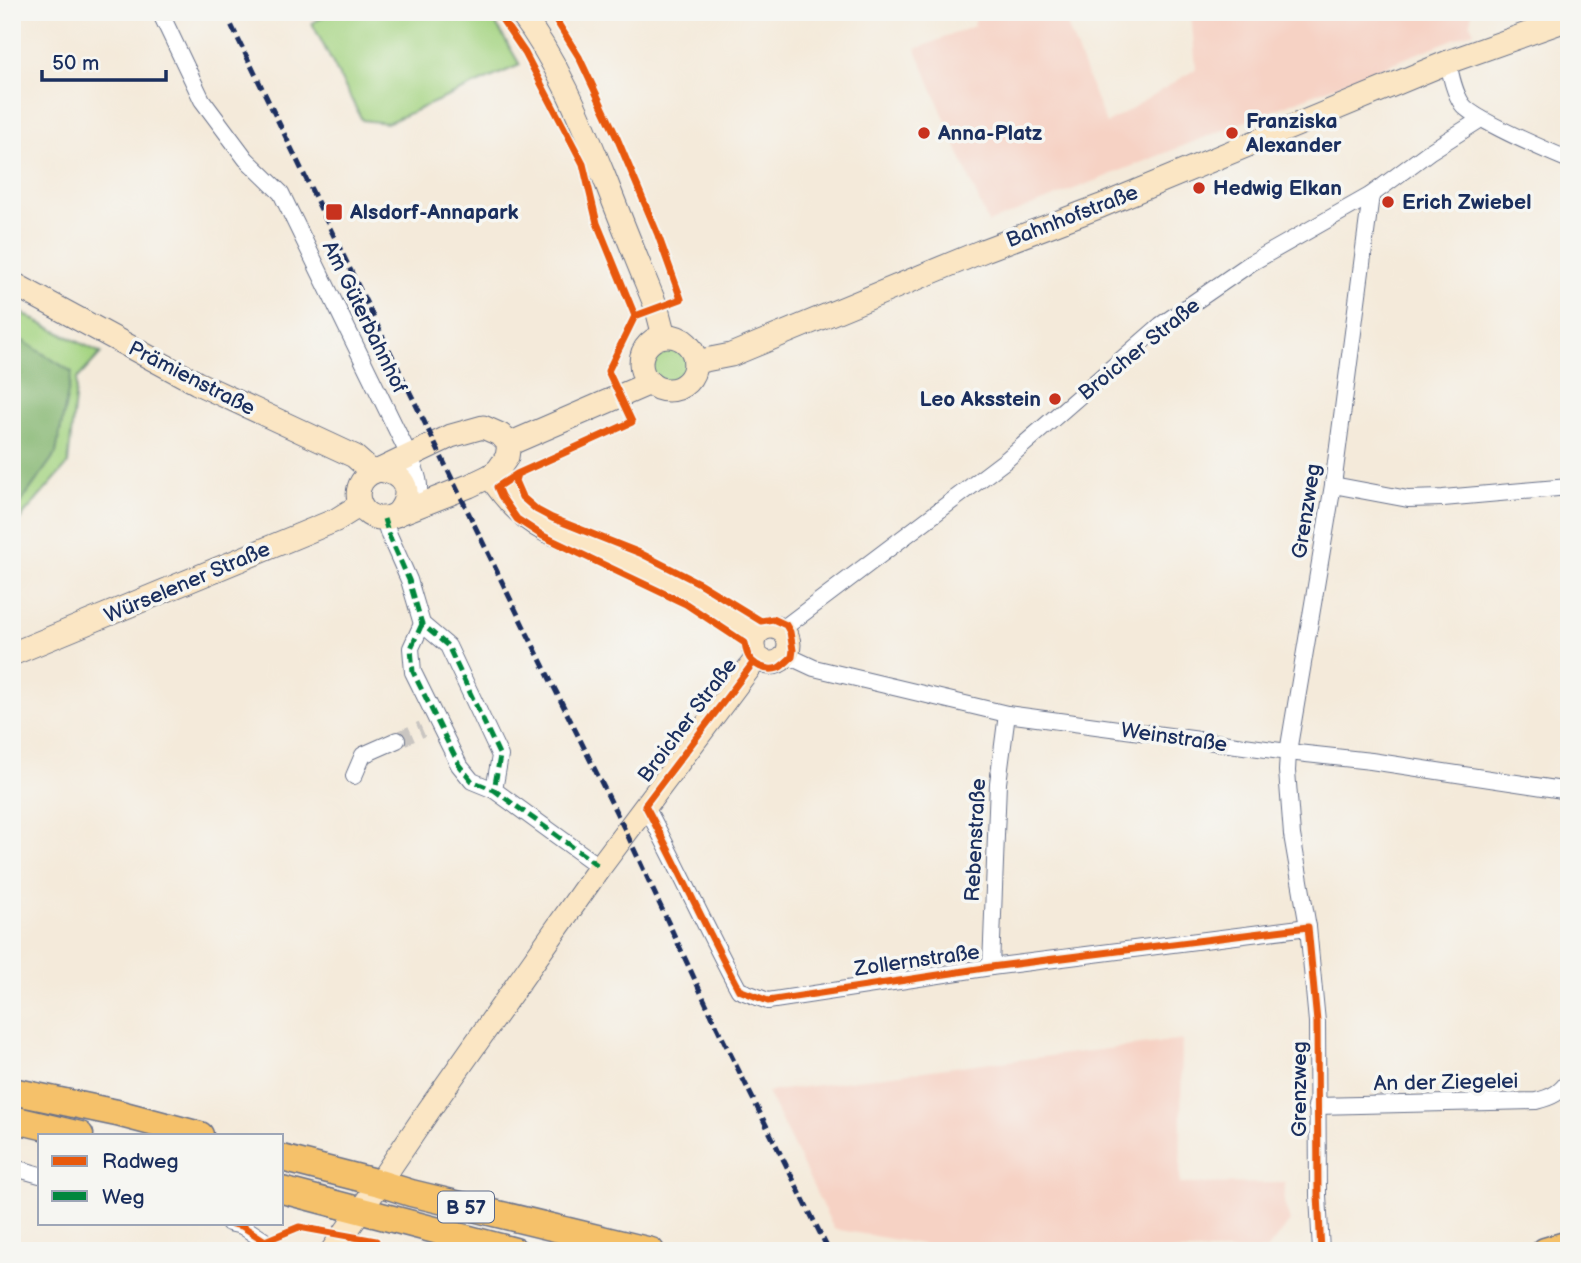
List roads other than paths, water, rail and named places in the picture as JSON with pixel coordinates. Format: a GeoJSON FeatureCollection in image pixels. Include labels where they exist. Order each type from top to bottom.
{"type":"FeatureCollection","features":[{"type":"Feature","properties":{"kind":"main road"},"geometry":{"type":"LineString","coordinates":[[12,1091],[117,1112],[196,1134]]}},
{"type":"Feature","properties":{"kind":"main road"},"geometry":{"type":"LineString","coordinates":[[12,1119],[76,1134]]}},
{"type":"Feature","properties":{"kind":"main road","name":"B 57"},"geometry":{"type":"LineString","coordinates":[[284,1159],[424,1196],[651,1251]]}},
{"type":"Feature","properties":{"kind":"main road","name":"B 57"},"geometry":{"type":"LineString","coordinates":[[284,1191],[515,1251]]}},
{"type":"Feature","properties":{"kind":"main road"},"geometry":{"type":"LineString","coordinates":[[1545,1251],[1569,1244]]}},
{"type":"Feature","properties":{"kind":"street","name":"Am Güterbahnhof"},"geometry":{"type":"LineString","coordinates":[[160,12],[202,100],[246,159],[281,193],[408,456],[421,489],[419,500],[398,514]]}},
{"type":"Feature","properties":{"kind":"street"},"geometry":{"type":"LineString","coordinates":[[520,12],[555,68],[585,129],[657,309],[664,337]]}},
{"type":"Feature","properties":{"kind":"street","name":"Bahnhofstraße"},"geometry":{"type":"LineString","coordinates":[[695,362],[732,355],[1448,62],[1569,19]]}},
{"type":"Feature","properties":{"kind":"street"},"geometry":{"type":"LineString","coordinates":[[1448,62],[1462,106],[1481,119],[1569,160]]}},
{"type":"Feature","properties":{"kind":"street","name":"Broicher Straße"},"geometry":{"type":"LineString","coordinates":[[781,630],[1006,460],[1161,325],[1251,263],[1371,195],[1429,152],[1481,119]]}},
{"type":"Feature","properties":{"kind":"street","name":"Grenzweg"},"geometry":{"type":"LineString","coordinates":[[1321,1251],[1316,1106],[1317,1022],[1308,927],[1292,835],[1287,771],[1333,485],[1371,195]]}},
{"type":"Feature","properties":{"kind":"street","name":"Prämienstraße"},"geometry":{"type":"LineString","coordinates":[[12,283],[197,383],[354,456],[376,471]]}},
{"type":"Feature","properties":{"kind":"street"},"geometry":{"type":"LineString","coordinates":[[664,337],[681,340],[693,353],[695,362],[691,377],[679,387],[664,390],[650,383],[641,366],[646,347],[654,340],[664,337]]}},
{"type":"Feature","properties":{"kind":"street"},"geometry":{"type":"LineString","coordinates":[[509,444],[650,383]]}},
{"type":"Feature","properties":{"kind":"street"},"geometry":{"type":"LineString","coordinates":[[482,427],[501,435],[509,444],[507,457],[498,470],[481,481],[398,514],[370,515],[360,505],[358,496],[362,480],[451,436],[482,427]]}},
{"type":"Feature","properties":{"kind":"street"},"geometry":{"type":"LineString","coordinates":[[376,471],[392,472],[402,481],[406,492],[404,505],[389,535],[409,580],[422,624],[448,646],[500,756],[494,790]]}},
{"type":"Feature","properties":{"kind":"street"},"geometry":{"type":"LineString","coordinates":[[490,476],[519,512],[535,525],[626,561],[729,615],[756,634]]}},
{"type":"Feature","properties":{"kind":"street"},"geometry":{"type":"LineString","coordinates":[[1333,485],[1408,499],[1569,487]]}},
{"type":"Feature","properties":{"kind":"street","name":"Würselener Straße"},"geometry":{"type":"LineString","coordinates":[[12,654],[336,520],[360,505]]}},
{"type":"Feature","properties":{"kind":"street"},"geometry":{"type":"LineString","coordinates":[[422,624],[411,648],[413,672],[459,765],[472,781],[494,790],[600,867]]}},
{"type":"Feature","properties":{"kind":"street"},"geometry":{"type":"LineString","coordinates":[[765,628],[781,630],[788,639],[786,655],[773,663],[758,658],[753,644],[756,634],[765,628]]}},
{"type":"Feature","properties":{"kind":"street","name":"Weinstraße"},"geometry":{"type":"LineString","coordinates":[[786,655],[814,668],[1007,714],[1371,761],[1569,791]]}},
{"type":"Feature","properties":{"kind":"street","name":"Broicher Straße"},"geometry":{"type":"LineString","coordinates":[[332,1251],[600,867],[758,658]]}},
{"type":"Feature","properties":{"kind":"street","name":"Rebenstraße"},"geometry":{"type":"LineString","coordinates":[[992,967],[998,783],[1007,714]]}},
{"type":"Feature","properties":{"kind":"street"},"geometry":{"type":"LineString","coordinates":[[422,729],[437,722]]}},
{"type":"Feature","properties":{"kind":"street"},"geometry":{"type":"LineString","coordinates":[[354,775],[363,755],[397,740]]}},
{"type":"Feature","properties":{"kind":"street","name":"Zollernstraße"},"geometry":{"type":"LineString","coordinates":[[645,805],[739,990],[768,1001],[992,967],[1308,927]]}},
{"type":"Feature","properties":{"kind":"street","name":"An der Ziegelei"},"geometry":{"type":"LineString","coordinates":[[1316,1106],[1536,1101],[1551,1098],[1562,1090],[1569,1080]]}},
{"type":"Feature","properties":{"kind":"street"},"geometry":{"type":"LineString","coordinates":[[12,1167],[38,1174]]}},
{"type":"Feature","properties":{"kind":"street"},"geometry":{"type":"LineString","coordinates":[[233,1224],[242,1226],[265,1241]]}},
{"type":"Feature","properties":{"kind":"tunnel"},"geometry":{"type":"LineString","coordinates":[[397,740],[422,729]]}},
{"type":"Feature","properties":{"kind":"railway"},"geometry":{"type":"LineString","coordinates":[[225,12],[626,832],[717,1027],[829,1251]]}},
{"type":"Feature","properties":{"kind":"place","name":"Anna-Platz"},"geometry":{"type":"Point","coordinates":[924,133]}},
{"type":"Feature","properties":{"kind":"place","name":"Franziska Alexander"},"geometry":{"type":"Point","coordinates":[1232,133]}},
{"type":"Feature","properties":{"kind":"place","name":"Hedwig Elkan"},"geometry":{"type":"Point","coordinates":[1199,188]}},
{"type":"Feature","properties":{"kind":"place","name":"Erich Zwiebel"},"geometry":{"type":"Point","coordinates":[1388,202]}},
{"type":"Feature","properties":{"kind":"place","name":"Alsdorf-Annapark"},"geometry":{"type":"Point","coordinates":[334,212]}},
{"type":"Feature","properties":{"kind":"place","name":"Leo Aksstein"},"geometry":{"type":"Point","coordinates":[1055,399]}}]}
